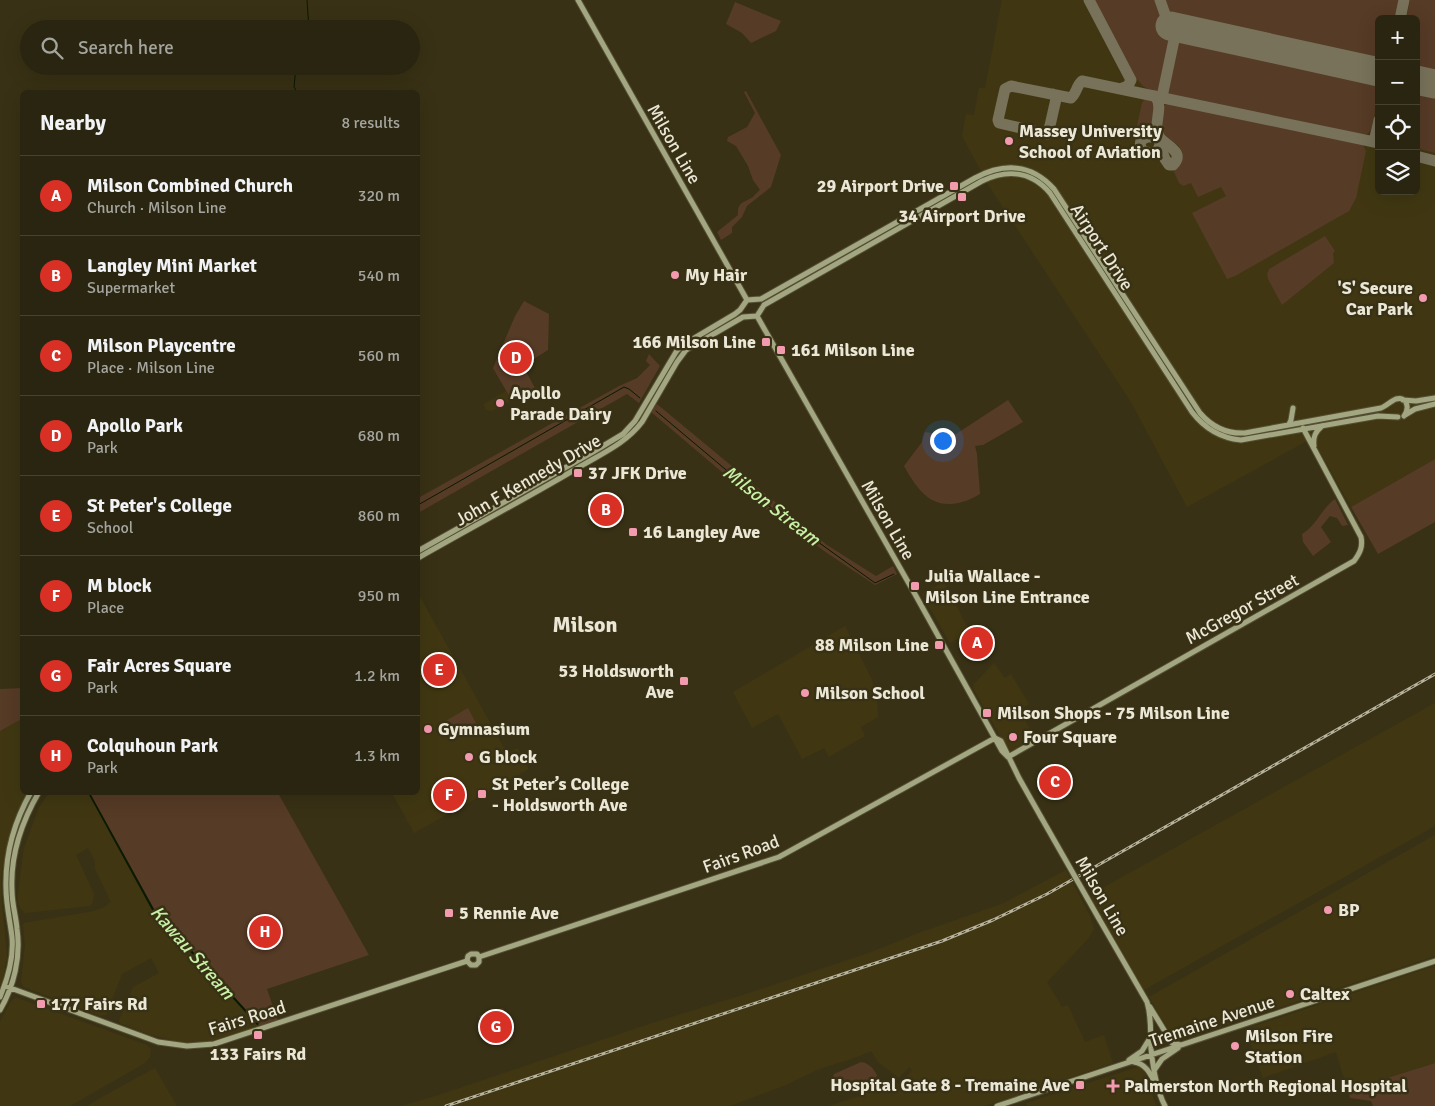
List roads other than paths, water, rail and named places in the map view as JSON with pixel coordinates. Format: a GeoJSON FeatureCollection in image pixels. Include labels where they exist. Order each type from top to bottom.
{"type":"FeatureCollection","features":[{"type":"Feature","properties":{"kind":"main road","name":"Milson Line"},"geometry":{"type":"LineString","coordinates":[[578,0],[747,300]]}},
{"type":"Feature","properties":{"kind":"main road","name":"Airport Drive"},"geometry":{"type":"LineString","coordinates":[[755,300],[761,300],[980,175],[991,170],[1003,168],[1022,169],[1040,176],[1054,189],[1204,417],[1214,426],[1232,433],[1245,433],[1382,408],[1392,402]]}},
{"type":"Feature","properties":{"kind":"main road","name":"Airport Drive"},"geometry":{"type":"LineString","coordinates":[[761,310],[764,305],[772,300],[982,181],[999,174],[1012,173],[1024,175],[1041,184],[1050,193],[1192,412],[1205,427],[1222,436],[1242,440],[1378,416],[1401,416],[1415,409],[1435,404]]}},
{"type":"Feature","properties":{"kind":"main road"},"geometry":{"type":"LineString","coordinates":[[747,300],[755,300],[759,303],[761,310],[757,316],[745,314],[743,307],[747,300]]}},
{"type":"Feature","properties":{"kind":"main road","name":"John F Kennedy Drive"},"geometry":{"type":"LineString","coordinates":[[420,550],[623,434],[635,421],[681,346],[735,314],[743,307]]}},
{"type":"Feature","properties":{"kind":"main road","name":"John F Kennedy Drive"},"geometry":{"type":"LineString","coordinates":[[420,557],[565,476],[628,437],[642,422],[686,350],[743,317],[749,316]]}},
{"type":"Feature","properties":{"kind":"main road","name":"Milson Line"},"geometry":{"type":"LineString","coordinates":[[757,316],[1002,751],[1008,757]]}},
{"type":"Feature","properties":{"kind":"main road"},"geometry":{"type":"LineString","coordinates":[[1403,400],[1408,408],[1406,414],[1401,416],[1391,412],[1390,407],[1396,399],[1416,401],[1435,398]]}},
{"type":"Feature","properties":{"kind":"main road"},"geometry":{"type":"LineString","coordinates":[[1289,424],[1293,408]]}},
{"type":"Feature","properties":{"kind":"main road","name":"McGregor Street"},"geometry":{"type":"LineString","coordinates":[[1008,757],[1354,561],[1361,548],[1361,537],[1300,422]]}},
{"type":"Feature","properties":{"kind":"main road"},"geometry":{"type":"LineString","coordinates":[[1314,449],[1315,434],[1323,426]]}},
{"type":"Feature","properties":{"kind":"main road"},"geometry":{"type":"LineString","coordinates":[[510,499],[513,505]]}},
{"type":"Feature","properties":{"kind":"main road","name":"Milson Line"},"geometry":{"type":"LineString","coordinates":[[995,738],[1001,741],[1041,817],[1147,1002],[1150,1015],[1154,1072],[1159,1090]]}},
{"type":"Feature","properties":{"kind":"main road","name":"Fairs Road"},"geometry":{"type":"LineString","coordinates":[[479,957],[779,857],[995,738]]}},
{"type":"Feature","properties":{"kind":"main road"},"geometry":{"type":"LineString","coordinates":[[983,744],[991,744],[1002,751]]}},
{"type":"Feature","properties":{"kind":"main road"},"geometry":{"type":"LineString","coordinates":[[0,1010],[17,962],[18,942],[12,892],[12,873],[18,836],[30,795]]}},
{"type":"Feature","properties":{"kind":"main road"},"geometry":{"type":"LineString","coordinates":[[23,815],[37,795]]}},
{"type":"Feature","properties":{"kind":"main road"},"geometry":{"type":"LineString","coordinates":[[471,954],[476,954],[479,957],[479,962],[476,965],[471,965],[467,961],[468,956],[471,954]]}},
{"type":"Feature","properties":{"kind":"main road","name":"Fairs Road"},"geometry":{"type":"LineString","coordinates":[[8,987],[158,1042],[200,1046],[214,1044],[467,961]]}},
{"type":"Feature","properties":{"kind":"main road","name":"Tremaine Avenue"},"geometry":{"type":"LineString","coordinates":[[997,1106],[1435,961]]}},
{"type":"Feature","properties":{"kind":"main road"},"geometry":{"type":"LineString","coordinates":[[0,997],[8,987]]}},
{"type":"Feature","properties":{"kind":"main road"},"geometry":{"type":"LineString","coordinates":[[1147,1002],[1172,1043],[1185,1044]]}},
{"type":"Feature","properties":{"kind":"main road"},"geometry":{"type":"LineString","coordinates":[[1115,1067],[1142,1051],[1147,1044],[1151,1032]]}},
{"type":"Feature","properties":{"kind":"main road"},"geometry":{"type":"LineString","coordinates":[[1154,1072],[1157,1064],[1162,1059],[1185,1044]]}},
{"type":"Feature","properties":{"kind":"main road"},"geometry":{"type":"LineString","coordinates":[[1128,1062],[1138,1062],[1146,1068],[1159,1090],[1164,1105]]}},
{"type":"Feature","properties":{"kind":"water","name":"Kawau Stream"},"geometry":{"type":"Polygon","coordinates":[[[89,795],[91,795],[154,909],[259,1024],[257,1025],[152,910],[89,795]]]}},
{"type":"Feature","properties":{"kind":"waterway"},"geometry":{"type":"LineString","coordinates":[[307,0],[308,20]]}},
{"type":"Feature","properties":{"kind":"waterway"},"geometry":{"type":"LineString","coordinates":[[295,75],[294,87],[296,90]]}},
{"type":"Feature","properties":{"kind":"waterway","name":"Milson Stream"},"geometry":{"type":"LineString","coordinates":[[420,504],[624,387],[640,398]]}},
{"type":"Feature","properties":{"kind":"waterway","name":"Milson Stream"},"geometry":{"type":"LineString","coordinates":[[656,411],[775,511],[875,583],[894,574]]}},
{"type":"Feature","properties":{"kind":"railway"},"geometry":{"type":"LineString","coordinates":[[446,1106],[942,941],[993,920],[1047,894],[1435,674]]}},
{"type":"Feature","properties":{"kind":"place","name":"Massey University School of Aviation"},"geometry":{"type":"Point","coordinates":[1009,141]}},
{"type":"Feature","properties":{"kind":"place","name":"29 Airport Drive"},"geometry":{"type":"Point","coordinates":[954,186]}},
{"type":"Feature","properties":{"kind":"place","name":"34 Airport Drive"},"geometry":{"type":"Point","coordinates":[962,197]}},
{"type":"Feature","properties":{"kind":"place","name":"My Hair"},"geometry":{"type":"Point","coordinates":[675,275]}},
{"type":"Feature","properties":{"kind":"place","name":"'S' Secure Car Park"},"geometry":{"type":"Point","coordinates":[1423,298]}},
{"type":"Feature","properties":{"kind":"place","name":"166 Milson Line"},"geometry":{"type":"Point","coordinates":[766,342]}},
{"type":"Feature","properties":{"kind":"place","name":"161 Milson Line"},"geometry":{"type":"Point","coordinates":[781,350]}},
{"type":"Feature","properties":{"kind":"place","name":"Apollo Park"},"geometry":{"type":"Point","coordinates":[516,358]}},
{"type":"Feature","properties":{"kind":"place","name":"Apollo Parade Dairy"},"geometry":{"type":"Point","coordinates":[500,403]}},
{"type":"Feature","properties":{"kind":"place","name":"37 JFK Drive"},"geometry":{"type":"Point","coordinates":[578,473]}},
{"type":"Feature","properties":{"kind":"place","name":"Langley Mini Market"},"geometry":{"type":"Point","coordinates":[606,510]}},
{"type":"Feature","properties":{"kind":"place","name":"16 Langley Ave"},"geometry":{"type":"Point","coordinates":[633,532]}},
{"type":"Feature","properties":{"kind":"place","name":"Julia Wallace - Milson Line Entrance"},"geometry":{"type":"Point","coordinates":[915,586]}},
{"type":"Feature","properties":{"kind":"place","name":"Milson Combined Church"},"geometry":{"type":"Point","coordinates":[977,643]}},
{"type":"Feature","properties":{"kind":"place","name":"88 Milson Line"},"geometry":{"type":"Point","coordinates":[939,645]}},
{"type":"Feature","properties":{"kind":"place","name":"St Peter's College"},"geometry":{"type":"Point","coordinates":[439,670]}},
{"type":"Feature","properties":{"kind":"place","name":"53 Holdsworth Ave"},"geometry":{"type":"Point","coordinates":[684,681]}},
{"type":"Feature","properties":{"kind":"place","name":"Milson School"},"geometry":{"type":"Point","coordinates":[805,693]}},
{"type":"Feature","properties":{"kind":"place","name":"Milson Shops - 75 Milson Line"},"geometry":{"type":"Point","coordinates":[987,713]}},
{"type":"Feature","properties":{"kind":"place","name":"Gymnasium"},"geometry":{"type":"Point","coordinates":[428,729]}},
{"type":"Feature","properties":{"kind":"place","name":"Four Square"},"geometry":{"type":"Point","coordinates":[1013,737]}},
{"type":"Feature","properties":{"kind":"place","name":"G block"},"geometry":{"type":"Point","coordinates":[469,757]}},
{"type":"Feature","properties":{"kind":"place","name":"Milson Playcentre"},"geometry":{"type":"Point","coordinates":[1055,782]}},
{"type":"Feature","properties":{"kind":"place","name":"St Peter’s College - Holdsworth Ave"},"geometry":{"type":"Point","coordinates":[482,794]}},
{"type":"Feature","properties":{"kind":"place","name":"M block"},"geometry":{"type":"Point","coordinates":[449,795]}},
{"type":"Feature","properties":{"kind":"place","name":"BP"},"geometry":{"type":"Point","coordinates":[1328,910]}},
{"type":"Feature","properties":{"kind":"place","name":"5 Rennie Ave"},"geometry":{"type":"Point","coordinates":[449,913]}},
{"type":"Feature","properties":{"kind":"place","name":"Colquhoun Park"},"geometry":{"type":"Point","coordinates":[265,932]}},
{"type":"Feature","properties":{"kind":"place","name":"Caltex"},"geometry":{"type":"Point","coordinates":[1290,994]}},
{"type":"Feature","properties":{"kind":"place","name":"177 Fairs Rd"},"geometry":{"type":"Point","coordinates":[41,1004]}},
{"type":"Feature","properties":{"kind":"place","name":"Fair Acres Square"},"geometry":{"type":"Point","coordinates":[496,1027]}},
{"type":"Feature","properties":{"kind":"place","name":"133 Fairs Rd"},"geometry":{"type":"Point","coordinates":[258,1035]}},
{"type":"Feature","properties":{"kind":"place","name":"Milson Fire Station"},"geometry":{"type":"Point","coordinates":[1235,1046]}},
{"type":"Feature","properties":{"kind":"place","name":"Hospital Gate 8 - Tremaine Ave"},"geometry":{"type":"Point","coordinates":[1080,1085]}},
{"type":"Feature","properties":{"kind":"place","name":"Palmerston North Regional Hospital"},"geometry":{"type":"Point","coordinates":[1113,1086]}},
{"type":"Feature","properties":{"kind":"district","name":"Milson"},"geometry":{"type":"Point","coordinates":[585,624]}}]}
